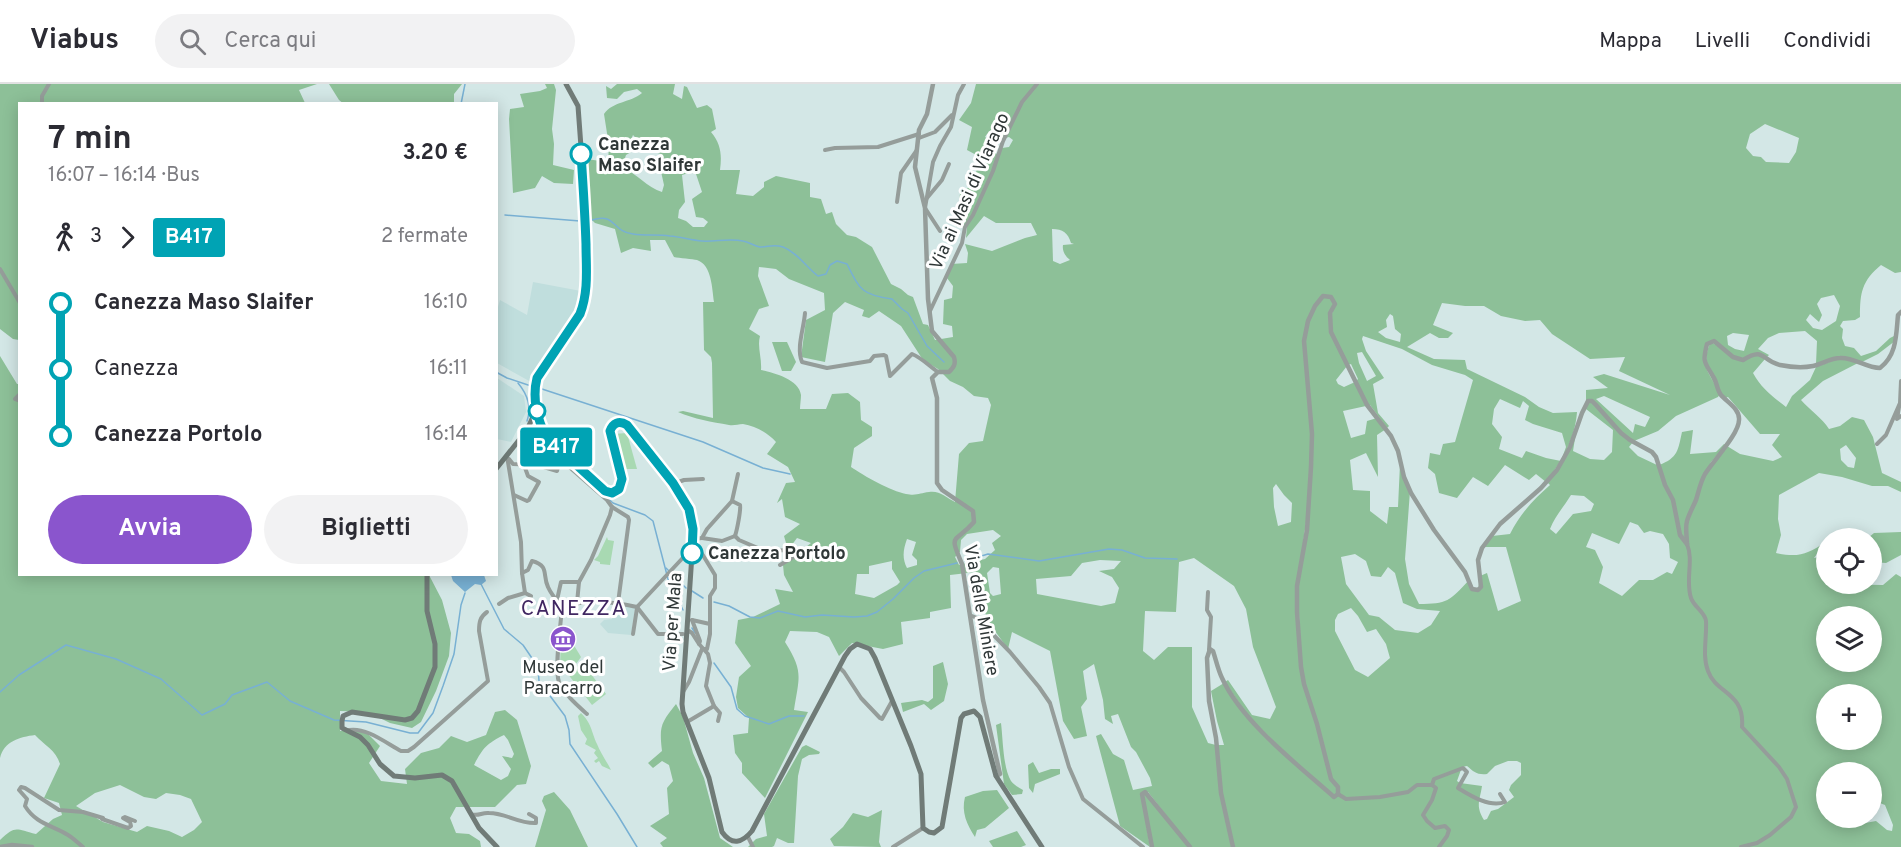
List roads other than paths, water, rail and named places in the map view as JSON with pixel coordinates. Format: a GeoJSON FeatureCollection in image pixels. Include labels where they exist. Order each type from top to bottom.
{"type":"FeatureCollection","features":[{"type":"Feature","properties":{"kind":"main road"},"geometry":{"type":"LineString","coordinates":[[531,423],[540,423],[536,408],[537,378],[580,314],[586,289],[585,202],[578,106],[566,84]]}},
{"type":"Feature","properties":{"kind":"main road"},"geometry":{"type":"LineString","coordinates":[[498,466],[527,430],[536,408]]}},
{"type":"Feature","properties":{"kind":"main road","name":"Via per Mala"},"geometry":{"type":"LineString","coordinates":[[540,423],[547,438],[605,491],[612,493],[619,489],[622,479],[610,431],[615,424],[623,422],[673,483],[689,509],[693,529],[693,548],[682,704],[709,778],[722,832],[733,842],[741,842],[748,837]]}},
{"type":"Feature","properties":{"kind":"main road"},"geometry":{"type":"LineString","coordinates":[[427,576],[427,610],[436,654],[435,666],[418,711],[412,718],[405,720],[352,712],[344,715],[343,728],[360,737],[380,764],[394,776],[415,778],[442,775],[452,781],[478,828],[497,847]]}},
{"type":"Feature","properties":{"kind":"main road"},"geometry":{"type":"LineString","coordinates":[[748,837],[850,649],[857,644],[870,649],[875,658],[911,746],[921,774],[923,828],[934,833],[942,827],[961,718],[969,711],[974,711],[980,717],[996,776],[1042,847]]}},
{"type":"Feature","properties":{"kind":"street"},"geometry":{"type":"LineString","coordinates":[[42,102],[42,96],[49,84]]}},
{"type":"Feature","properties":{"kind":"street"},"geometry":{"type":"LineString","coordinates":[[933,84],[927,114],[919,136],[915,167],[925,208],[940,231]]}},
{"type":"Feature","properties":{"kind":"street","name":"Via ai Masi di Viarago"},"geometry":{"type":"LineString","coordinates":[[929,311],[962,243],[965,227],[993,171],[1003,141],[1023,102],[1037,84]]}},
{"type":"Feature","properties":{"kind":"street"},"geometry":{"type":"LineString","coordinates":[[805,313],[800,358],[807,364],[826,369],[870,361],[874,356],[884,355],[890,376],[912,354],[938,372],[949,372],[954,367],[954,357],[932,331],[929,311],[925,208],[933,162],[951,127],[962,85]]}},
{"type":"Feature","properties":{"kind":"street"},"geometry":{"type":"LineString","coordinates":[[825,150],[878,147],[935,132],[953,114]]}},
{"type":"Feature","properties":{"kind":"street"},"geometry":{"type":"LineString","coordinates":[[897,202],[901,173],[917,149]]}},
{"type":"Feature","properties":{"kind":"street"},"geometry":{"type":"LineString","coordinates":[[926,198],[942,180],[949,164]]}},
{"type":"Feature","properties":{"kind":"street"},"geometry":{"type":"LineString","coordinates":[[0,269],[18,300]]}},
{"type":"Feature","properties":{"kind":"street"},"geometry":{"type":"LineString","coordinates":[[1338,794],[1338,787],[1331,779],[1304,684],[1297,612],[1297,586],[1307,530],[1312,434],[1304,341],[1308,321],[1323,296],[1331,297],[1335,304],[1330,313],[1331,332],[1367,405],[1388,431],[1395,444],[1411,494],[1465,572],[1473,589],[1478,590],[1481,587],[1478,560],[1482,548],[1500,524],[1541,488],[1557,470],[1570,447],[1588,401],[1596,405],[1630,440],[1656,457],[1661,476],[1673,500],[1680,535],[1691,553],[1688,576],[1691,599],[1705,617],[1706,664],[1709,675],[1733,696],[1743,720],[1742,727],[1779,767],[1787,779],[1796,807],[1791,817],[1770,835],[1757,843],[1741,847]]}},
{"type":"Feature","properties":{"kind":"street"},"geometry":{"type":"LineString","coordinates":[[1687,544],[1686,523],[1700,483],[1738,428],[1740,421],[1731,403],[1720,394],[1714,378],[1706,368],[1704,361],[1707,344],[1714,341],[1743,360],[1756,353],[1761,354],[1770,362],[1786,366],[1811,366],[1846,358],[1872,368],[1880,368],[1892,354],[1898,315],[1901,312]]}},
{"type":"Feature","properties":{"kind":"street"},"geometry":{"type":"LineString","coordinates":[[927,365],[932,378],[938,372]]}},
{"type":"Feature","properties":{"kind":"street","name":"Via delle Miniere"},"geometry":{"type":"LineString","coordinates":[[932,378],[937,398],[937,483],[942,490],[973,511],[975,516],[974,522],[955,539],[954,548],[962,564],[972,616],[982,693],[999,774],[996,776]]}},
{"type":"Feature","properties":{"kind":"street"},"geometry":{"type":"LineString","coordinates":[[1901,381],[1897,419],[1901,416]]}},
{"type":"Feature","properties":{"kind":"street"},"geometry":{"type":"LineString","coordinates":[[1877,444],[1886,435],[1900,403]]}},
{"type":"Feature","properties":{"kind":"street"},"geometry":{"type":"LineString","coordinates":[[527,430],[607,500],[612,507],[628,517],[618,603]]}},
{"type":"Feature","properties":{"kind":"street"},"geometry":{"type":"LineString","coordinates":[[507,455],[513,464],[537,465],[557,471],[560,458]]}},
{"type":"Feature","properties":{"kind":"street"},"geometry":{"type":"LineString","coordinates":[[507,455],[521,542],[525,592],[531,596]]}},
{"type":"Feature","properties":{"kind":"street"},"geometry":{"type":"LineString","coordinates":[[514,495],[526,501],[530,500],[539,482],[528,476],[524,465]]}},
{"type":"Feature","properties":{"kind":"street"},"geometry":{"type":"LineString","coordinates":[[702,538],[732,501],[738,474]]}},
{"type":"Feature","properties":{"kind":"street"},"geometry":{"type":"LineString","coordinates":[[673,483],[703,479]]}},
{"type":"Feature","properties":{"kind":"street"},"geometry":{"type":"LineString","coordinates":[[732,501],[741,505],[742,510],[735,536]]}},
{"type":"Feature","properties":{"kind":"street"},"geometry":{"type":"LineString","coordinates":[[577,603],[579,582],[591,560],[612,507]]}},
{"type":"Feature","properties":{"kind":"street"},"geometry":{"type":"LineString","coordinates":[[701,646],[707,649],[710,634],[710,596],[715,588],[715,575],[693,539],[722,540],[735,536]]}},
{"type":"Feature","properties":{"kind":"street"},"geometry":{"type":"LineString","coordinates":[[735,536],[767,552],[794,549],[798,553],[780,565]]}},
{"type":"Feature","properties":{"kind":"street"},"geometry":{"type":"LineString","coordinates":[[633,634],[637,607],[693,548]]}},
{"type":"Feature","properties":{"kind":"street"},"geometry":{"type":"LineString","coordinates":[[522,573],[528,570],[532,561],[539,564],[544,569],[547,586],[562,608],[558,679],[565,693],[587,714]]}},
{"type":"Feature","properties":{"kind":"street"},"geometry":{"type":"LineString","coordinates":[[557,600],[561,582],[579,582]]}},
{"type":"Feature","properties":{"kind":"street"},"geometry":{"type":"LineString","coordinates":[[499,604],[525,592]]}},
{"type":"Feature","properties":{"kind":"street"},"geometry":{"type":"LineString","coordinates":[[1208,592],[1207,610],[1211,617],[1208,658],[1209,701],[1221,793],[1233,847]]}},
{"type":"Feature","properties":{"kind":"street"},"geometry":{"type":"LineString","coordinates":[[562,608],[577,603],[600,600],[637,607],[658,634],[682,634]]}},
{"type":"Feature","properties":{"kind":"street"},"geometry":{"type":"LineString","coordinates":[[343,728],[365,732],[401,751],[408,751],[414,747],[488,681],[479,631],[479,623],[487,612]]}},
{"type":"Feature","properties":{"kind":"street"},"geometry":{"type":"LineString","coordinates":[[682,692],[685,692],[701,646],[693,620],[688,615]]}},
{"type":"Feature","properties":{"kind":"street"},"geometry":{"type":"LineString","coordinates":[[972,616],[977,618],[1011,652],[1050,703],[1069,767],[1083,800],[1143,847]]}},
{"type":"Feature","properties":{"kind":"street"},"geometry":{"type":"LineString","coordinates":[[693,620],[710,624]]}},
{"type":"Feature","properties":{"kind":"street"},"geometry":{"type":"LineString","coordinates":[[689,631],[708,654],[710,663],[706,686],[714,706],[720,712],[718,721]]}},
{"type":"Feature","properties":{"kind":"street"},"geometry":{"type":"LineString","coordinates":[[1209,652],[1213,651],[1221,677],[1230,694],[1247,716],[1334,797],[1338,794]]}},
{"type":"Feature","properties":{"kind":"street"},"geometry":{"type":"LineString","coordinates":[[840,668],[861,698],[880,718],[884,717],[892,701]]}},
{"type":"Feature","properties":{"kind":"street"},"geometry":{"type":"LineString","coordinates":[[687,722],[714,706]]}},
{"type":"Feature","properties":{"kind":"street"},"geometry":{"type":"LineString","coordinates":[[1432,785],[1434,779],[1462,768],[1467,772],[1458,788],[1486,802],[1501,804],[1505,802],[1500,794]]}},
{"type":"Feature","properties":{"kind":"street"},"geometry":{"type":"LineString","coordinates":[[1338,794],[1347,799],[1380,797],[1408,792],[1417,785],[1432,785],[1436,788],[1423,815],[1436,828],[1445,826],[1449,830],[1439,847]]}},
{"type":"Feature","properties":{"kind":"street"},"geometry":{"type":"LineString","coordinates":[[83,847],[69,835],[45,825],[35,817],[25,806],[27,799],[19,790],[21,787],[59,810],[103,818]]}},
{"type":"Feature","properties":{"kind":"street"},"geometry":{"type":"LineString","coordinates":[[1152,847],[1142,794],[1145,792],[1190,847]]}},
{"type":"Feature","properties":{"kind":"street"},"geometry":{"type":"LineString","coordinates":[[467,809],[476,816],[486,812],[536,823],[536,818],[530,814]]}},
{"type":"Feature","properties":{"kind":"street"},"geometry":{"type":"LineString","coordinates":[[96,815],[105,822],[126,828],[131,826],[130,822],[123,819],[125,817],[135,821]]}},
{"type":"Feature","properties":{"kind":"street"},"geometry":{"type":"LineString","coordinates":[[893,847],[923,828]]}},
{"type":"Feature","properties":{"kind":"street"},"geometry":{"type":"LineString","coordinates":[[748,837],[753,847]]}},
{"type":"Feature","properties":{"kind":"street"},"geometry":{"type":"LineString","coordinates":[[0,846],[32,847]]}},
{"type":"Feature","properties":{"kind":"water"},"geometry":{"type":"Polygon","coordinates":[[[451,576],[484,576],[486,581],[481,585],[475,584],[465,592],[453,581],[451,576]]]}},
{"type":"Feature","properties":{"kind":"waterway"},"geometry":{"type":"LineString","coordinates":[[461,102],[465,84]]}},
{"type":"Feature","properties":{"kind":"waterway"},"geometry":{"type":"LineString","coordinates":[[505,215],[580,221]]}},
{"type":"Feature","properties":{"kind":"waterway"},"geometry":{"type":"LineString","coordinates":[[589,221],[604,218],[620,229],[633,234],[665,235],[702,241],[738,240],[760,247],[780,246],[793,253],[818,276],[826,274],[830,265],[837,261],[847,264],[863,290],[874,296],[892,299],[908,313],[927,346],[944,362]]}},
{"type":"Feature","properties":{"kind":"waterway"},"geometry":{"type":"LineString","coordinates":[[498,373],[534,387]]}},
{"type":"Feature","properties":{"kind":"waterway"},"geometry":{"type":"LineString","coordinates":[[518,383],[528,401],[527,421]]}},
{"type":"Feature","properties":{"kind":"waterway"},"geometry":{"type":"LineString","coordinates":[[539,388],[703,442],[763,468],[790,474]]}},
{"type":"Feature","properties":{"kind":"waterway"},"geometry":{"type":"LineString","coordinates":[[532,431],[613,503],[645,515],[653,521],[668,579],[683,610]]}},
{"type":"Feature","properties":{"kind":"waterway"},"geometry":{"type":"LineString","coordinates":[[965,561],[988,554],[1039,561],[1109,549],[1122,550],[1145,558],[1177,559]]}},
{"type":"Feature","properties":{"kind":"waterway"},"geometry":{"type":"LineString","coordinates":[[714,602],[729,606],[750,617],[760,618],[778,611],[805,617],[867,616],[877,612],[924,571],[957,563]]}},
{"type":"Feature","properties":{"kind":"waterway"},"geometry":{"type":"LineString","coordinates":[[666,568],[686,588]]}},
{"type":"Feature","properties":{"kind":"waterway"},"geometry":{"type":"LineString","coordinates":[[481,584],[504,629],[523,645],[538,667],[539,681],[565,716],[570,744],[637,847]]}},
{"type":"Feature","properties":{"kind":"waterway"},"geometry":{"type":"LineString","coordinates":[[692,591],[703,598]]}},
{"type":"Feature","properties":{"kind":"waterway"},"geometry":{"type":"LineString","coordinates":[[0,692],[19,675],[66,645],[116,659],[161,679],[202,715],[225,704],[232,695],[267,682],[290,701],[334,720],[366,722],[418,733],[433,713],[454,654],[461,605],[465,593]]}},
{"type":"Feature","properties":{"kind":"waterway"},"geometry":{"type":"LineString","coordinates":[[692,628],[695,633]]}},
{"type":"Feature","properties":{"kind":"waterway"},"geometry":{"type":"LineString","coordinates":[[714,663],[731,687],[737,709],[745,716],[769,724],[789,716],[804,716]]}},
{"type":"Feature","properties":{"kind":"place","name":"Canezza Maso Slaifer"},"geometry":{"type":"Point","coordinates":[581,154]}},
{"type":"Feature","properties":{"kind":"place","name":"Canezza Portolo"},"geometry":{"type":"Point","coordinates":[692,553]}},
{"type":"Feature","properties":{"kind":"place","name":"Museo del Paracarro"},"geometry":{"type":"Point","coordinates":[563,639]}},
{"type":"Feature","properties":{"kind":"district","name":"CANEZZA"},"geometry":{"type":"Point","coordinates":[574,608]}}]}
